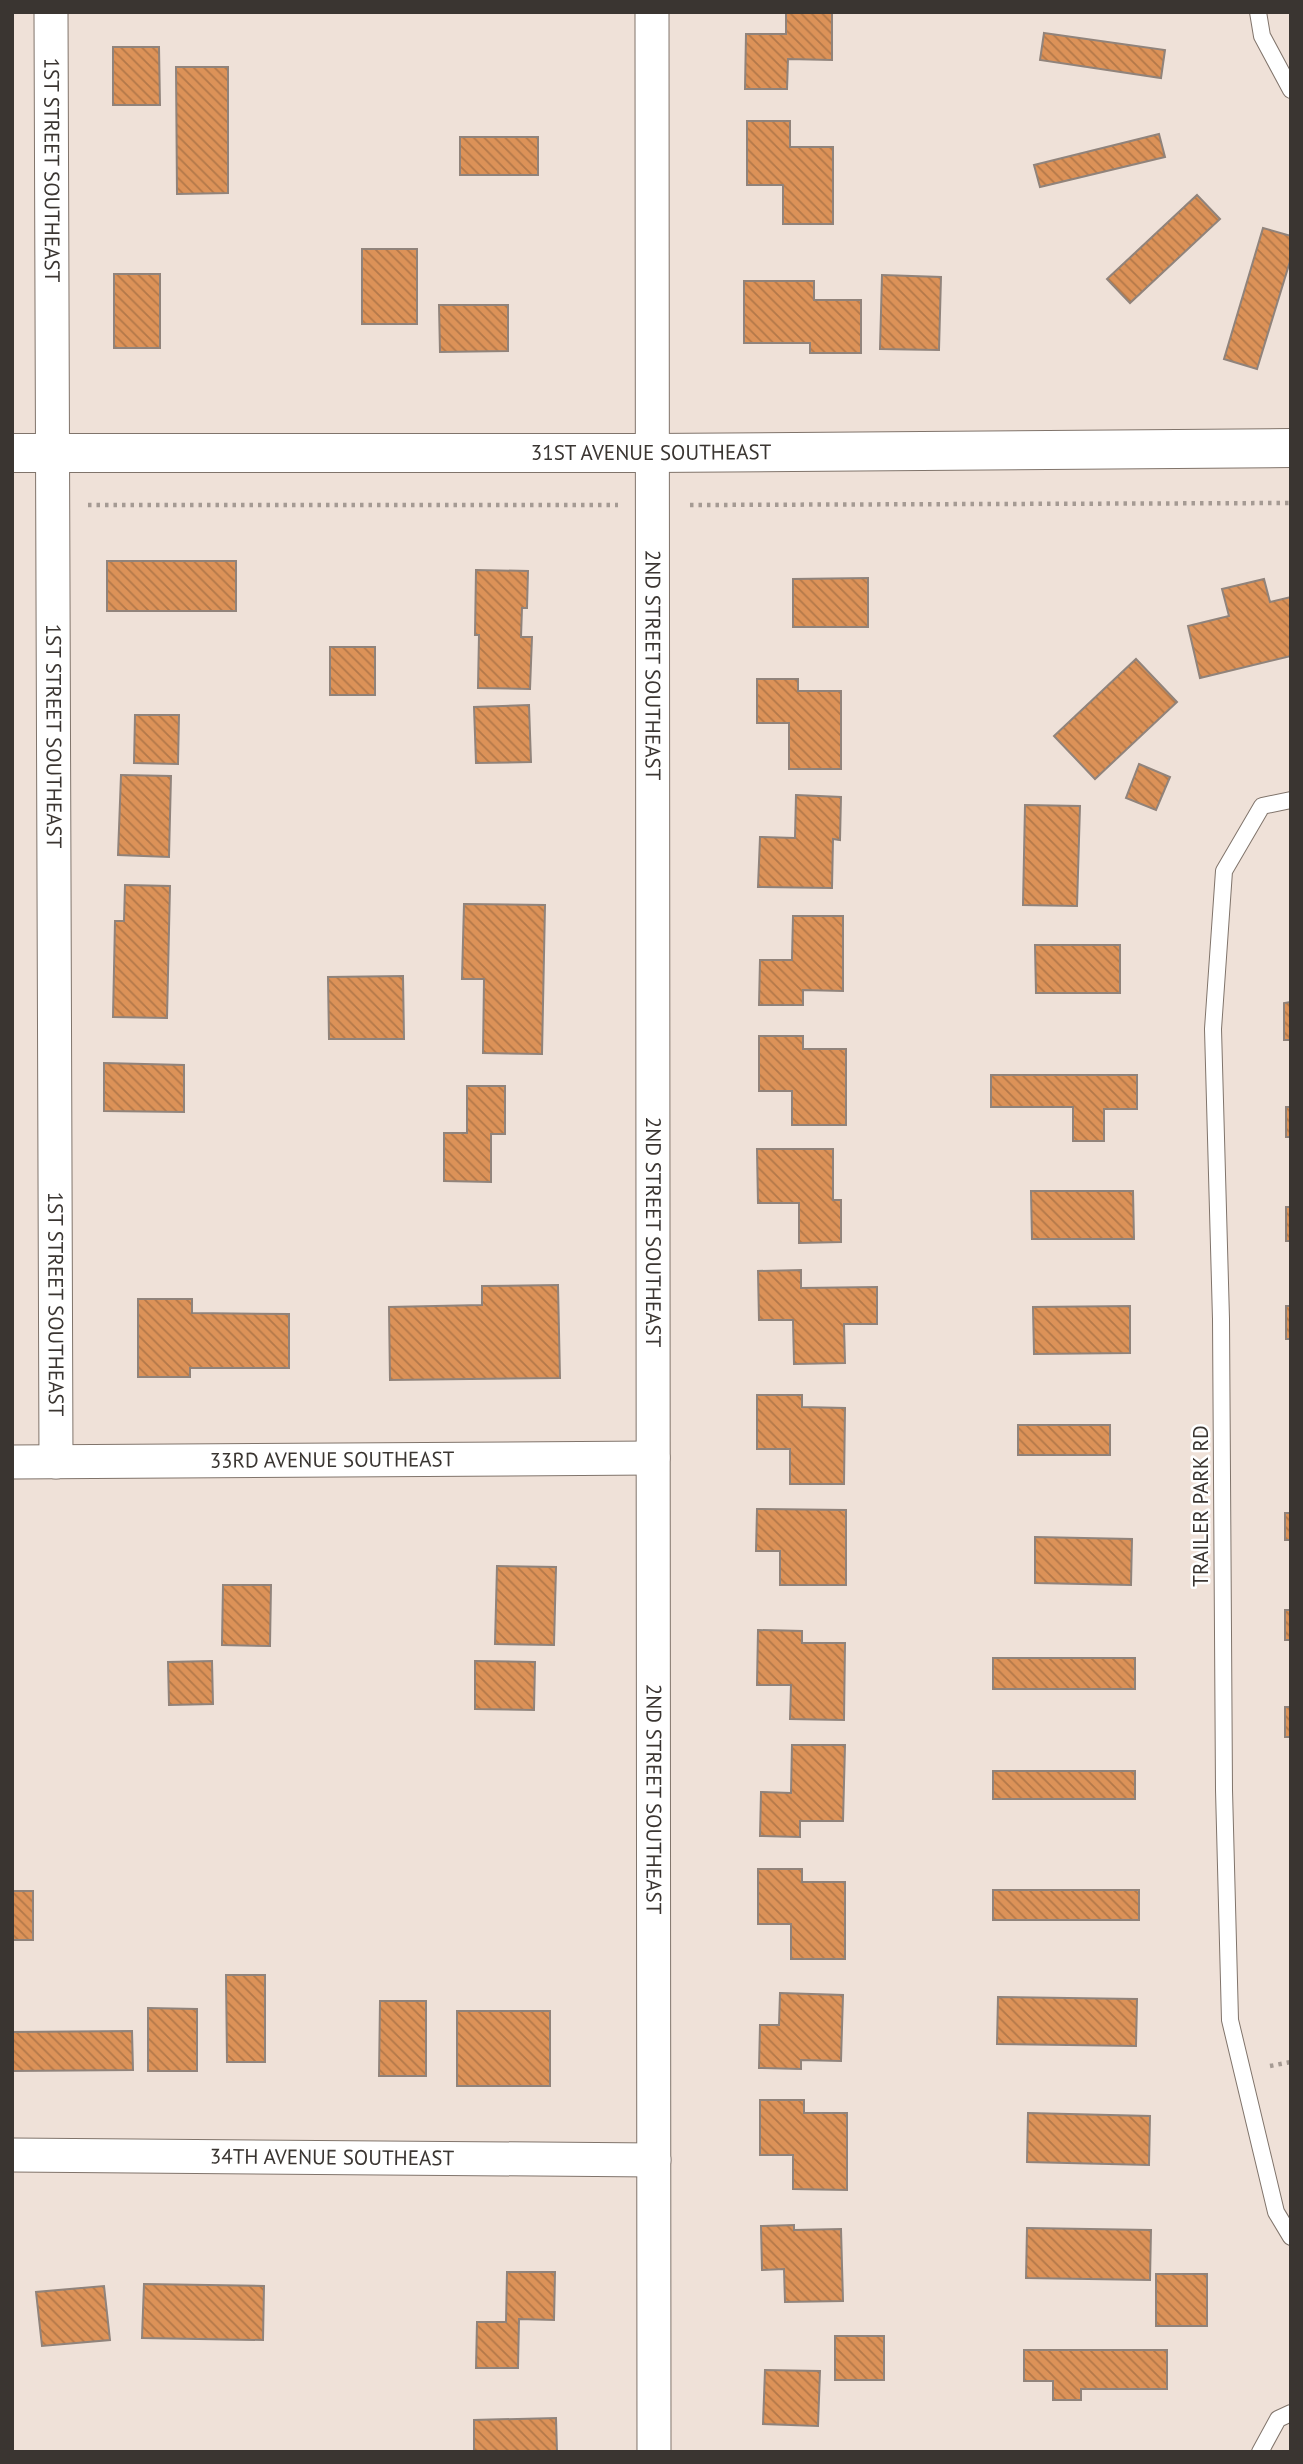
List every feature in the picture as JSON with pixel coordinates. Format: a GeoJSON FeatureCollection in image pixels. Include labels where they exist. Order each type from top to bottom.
{"type":"FeatureCollection","features":[{"type":"Feature","properties":{"kind":"street","name":"1ST STREET SOUTHEAST"},"geometry":{"type":"LineString","coordinates":[[51,12],[56,1462]]}},
{"type":"Feature","properties":{"kind":"street","name":"2ND STREET SOUTHEAST"},"geometry":{"type":"LineString","coordinates":[[652,12],[654,2452]]}},
{"type":"Feature","properties":{"kind":"street","name":"31ST AVENUE SOUTHEAST"},"geometry":{"type":"LineString","coordinates":[[12,453],[653,453],[1291,448]]}},
{"type":"Feature","properties":{"kind":"street","name":"33RD AVENUE SOUTHEAST"},"geometry":{"type":"LineString","coordinates":[[12,1462],[653,1458]]}},
{"type":"Feature","properties":{"kind":"street","name":"34TH AVENUE SOUTHEAST"},"geometry":{"type":"LineString","coordinates":[[12,2155],[654,2160]]}},
{"type":"Feature","properties":{"kind":"lane"},"geometry":{"type":"LineString","coordinates":[[1258,12],[1262,36],[1291,90]]}},
{"type":"Feature","properties":{"kind":"lane","name":"TRAILER PARK RD"},"geometry":{"type":"LineString","coordinates":[[1291,800],[1262,806],[1224,871],[1213,1029],[1221,1319],[1224,1790],[1230,2020],[1276,2213],[1291,2237]]}},
{"type":"Feature","properties":{"kind":"lane"},"geometry":{"type":"LineString","coordinates":[[1260,2452],[1278,2419],[1291,2413]]}},
{"type":"Feature","properties":{"kind":"path"},"geometry":{"type":"LineString","coordinates":[[1262,2068],[1291,2062]]}},
{"type":"Feature","properties":{"kind":"building"},"geometry":{"type":"Polygon","coordinates":[[[786,12],[832,12],[832,60],[788,59],[787,89],[745,89],[746,34],[786,34],[786,12]]]}},
{"type":"Feature","properties":{"kind":"building"},"geometry":{"type":"Polygon","coordinates":[[[1044,33],[1165,50],[1161,78],[1040,60],[1044,33]]]}},
{"type":"Feature","properties":{"kind":"building"},"geometry":{"type":"Polygon","coordinates":[[[113,47],[159,47],[160,105],[113,105],[113,47]]]}},
{"type":"Feature","properties":{"kind":"building"},"geometry":{"type":"Polygon","coordinates":[[[176,67],[228,67],[228,193],[177,194],[176,67]]]}},
{"type":"Feature","properties":{"kind":"building"},"geometry":{"type":"Polygon","coordinates":[[[747,121],[790,121],[790,147],[833,147],[833,224],[783,224],[783,185],[747,185],[747,121]]]}},
{"type":"Feature","properties":{"kind":"building"},"geometry":{"type":"Polygon","coordinates":[[[1159,134],[1165,157],[1040,187],[1034,165],[1159,134]]]}},
{"type":"Feature","properties":{"kind":"building"},"geometry":{"type":"Polygon","coordinates":[[[460,137],[538,137],[538,175],[460,175],[460,137]]]}},
{"type":"Feature","properties":{"kind":"building"},"geometry":{"type":"Polygon","coordinates":[[[1197,195],[1220,219],[1130,303],[1107,279],[1197,195]]]}},
{"type":"Feature","properties":{"kind":"building"},"geometry":{"type":"Polygon","coordinates":[[[1263,228],[1291,236],[1291,258],[1257,369],[1224,359],[1263,228]]]}},
{"type":"Feature","properties":{"kind":"building"},"geometry":{"type":"Polygon","coordinates":[[[362,249],[417,249],[417,324],[362,324],[362,249]]]}},
{"type":"Feature","properties":{"kind":"building"},"geometry":{"type":"Polygon","coordinates":[[[114,274],[160,274],[160,348],[114,348],[114,274]]]}},
{"type":"Feature","properties":{"kind":"building"},"geometry":{"type":"Polygon","coordinates":[[[882,275],[941,277],[939,350],[880,349],[882,275]]]}},
{"type":"Feature","properties":{"kind":"building"},"geometry":{"type":"Polygon","coordinates":[[[744,281],[814,281],[814,300],[861,300],[861,353],[810,353],[810,343],[744,343],[744,281]]]}},
{"type":"Feature","properties":{"kind":"building"},"geometry":{"type":"Polygon","coordinates":[[[439,305],[508,305],[508,351],[440,352],[439,305]]]}},
{"type":"Feature","properties":{"kind":"building"},"geometry":{"type":"Polygon","coordinates":[[[107,561],[236,561],[236,611],[107,611],[107,561]]]}},
{"type":"Feature","properties":{"kind":"building"},"geometry":{"type":"Polygon","coordinates":[[[476,570],[528,571],[527,608],[522,608],[521,637],[532,637],[530,689],[478,688],[479,635],[475,635],[476,570]]]}},
{"type":"Feature","properties":{"kind":"building"},"geometry":{"type":"Polygon","coordinates":[[[868,578],[868,627],[793,627],[793,579],[868,578]]]}},
{"type":"Feature","properties":{"kind":"building"},"geometry":{"type":"Polygon","coordinates":[[[1264,579],[1270,602],[1291,597],[1291,656],[1200,678],[1188,626],[1229,616],[1222,589],[1264,579]]]}},
{"type":"Feature","properties":{"kind":"building"},"geometry":{"type":"Polygon","coordinates":[[[330,647],[375,647],[375,695],[330,695],[330,647]]]}},
{"type":"Feature","properties":{"kind":"building"},"geometry":{"type":"Polygon","coordinates":[[[1136,659],[1177,702],[1095,779],[1054,736],[1136,659]]]}},
{"type":"Feature","properties":{"kind":"building"},"geometry":{"type":"Polygon","coordinates":[[[757,679],[798,679],[798,691],[841,691],[841,769],[789,769],[789,723],[757,723],[757,679]]]}},
{"type":"Feature","properties":{"kind":"building"},"geometry":{"type":"Polygon","coordinates":[[[529,705],[531,762],[476,763],[474,707],[529,705]]]}},
{"type":"Feature","properties":{"kind":"building"},"geometry":{"type":"Polygon","coordinates":[[[135,715],[179,715],[178,764],[134,763],[135,715]]]}},
{"type":"Feature","properties":{"kind":"building"},"geometry":{"type":"Polygon","coordinates":[[[1139,764],[1170,777],[1156,810],[1126,798],[1139,764]]]}},
{"type":"Feature","properties":{"kind":"building"},"geometry":{"type":"Polygon","coordinates":[[[121,775],[171,776],[169,857],[118,855],[121,775]]]}},
{"type":"Feature","properties":{"kind":"building"},"geometry":{"type":"Polygon","coordinates":[[[796,795],[841,797],[840,840],[833,839],[832,888],[758,887],[760,837],[795,838],[796,795]]]}},
{"type":"Feature","properties":{"kind":"building"},"geometry":{"type":"Polygon","coordinates":[[[1025,805],[1080,806],[1077,906],[1023,905],[1025,805]]]}},
{"type":"Feature","properties":{"kind":"building"},"geometry":{"type":"Polygon","coordinates":[[[125,885],[170,886],[167,1018],[113,1017],[115,921],[124,921],[125,885]]]}},
{"type":"Feature","properties":{"kind":"building"},"geometry":{"type":"Polygon","coordinates":[[[464,904],[545,905],[542,1054],[483,1053],[484,979],[462,979],[464,904]]]}},
{"type":"Feature","properties":{"kind":"building"},"geometry":{"type":"Polygon","coordinates":[[[793,916],[843,916],[843,991],[803,990],[803,1005],[759,1005],[760,960],[792,960],[793,916]]]}},
{"type":"Feature","properties":{"kind":"building"},"geometry":{"type":"Polygon","coordinates":[[[1035,945],[1120,945],[1120,993],[1036,993],[1035,945]]]}},
{"type":"Feature","properties":{"kind":"building"},"geometry":{"type":"Polygon","coordinates":[[[403,976],[404,1039],[329,1039],[328,977],[403,976]]]}},
{"type":"Feature","properties":{"kind":"building"},"geometry":{"type":"Polygon","coordinates":[[[1291,1002],[1291,1040],[1284,1040],[1284,1003],[1291,1002]]]}},
{"type":"Feature","properties":{"kind":"building"},"geometry":{"type":"Polygon","coordinates":[[[759,1036],[803,1036],[803,1049],[846,1049],[846,1125],[792,1125],[792,1091],[759,1091],[759,1036]]]}},
{"type":"Feature","properties":{"kind":"building"},"geometry":{"type":"Polygon","coordinates":[[[104,1063],[184,1065],[184,1112],[104,1111],[104,1063]]]}},
{"type":"Feature","properties":{"kind":"building"},"geometry":{"type":"Polygon","coordinates":[[[991,1075],[1137,1075],[1137,1109],[1104,1109],[1104,1141],[1073,1141],[1073,1107],[991,1107],[991,1075]]]}},
{"type":"Feature","properties":{"kind":"building"},"geometry":{"type":"Polygon","coordinates":[[[467,1086],[505,1086],[505,1134],[491,1134],[491,1182],[444,1181],[444,1133],[467,1133],[467,1086]]]}},
{"type":"Feature","properties":{"kind":"building"},"geometry":{"type":"Polygon","coordinates":[[[1286,1107],[1291,1107],[1291,1137],[1286,1137],[1286,1107]]]}},
{"type":"Feature","properties":{"kind":"building"},"geometry":{"type":"Polygon","coordinates":[[[757,1149],[833,1149],[833,1200],[841,1200],[841,1242],[799,1243],[799,1203],[758,1203],[757,1149]]]}},
{"type":"Feature","properties":{"kind":"building"},"geometry":{"type":"Polygon","coordinates":[[[1031,1191],[1133,1191],[1134,1239],[1032,1239],[1031,1191]]]}},
{"type":"Feature","properties":{"kind":"building"},"geometry":{"type":"Polygon","coordinates":[[[1286,1207],[1291,1207],[1291,1241],[1286,1241],[1286,1207]]]}},
{"type":"Feature","properties":{"kind":"building"},"geometry":{"type":"Polygon","coordinates":[[[801,1270],[801,1288],[877,1287],[877,1324],[844,1324],[845,1363],[794,1364],[793,1320],[759,1320],[758,1271],[801,1270]]]}},
{"type":"Feature","properties":{"kind":"building"},"geometry":{"type":"Polygon","coordinates":[[[558,1285],[560,1378],[390,1380],[389,1307],[482,1305],[482,1286],[558,1285]]]}},
{"type":"Feature","properties":{"kind":"building"},"geometry":{"type":"Polygon","coordinates":[[[138,1299],[192,1299],[192,1313],[289,1314],[289,1368],[190,1368],[190,1377],[138,1377],[138,1299]]]}},
{"type":"Feature","properties":{"kind":"building"},"geometry":{"type":"Polygon","coordinates":[[[1130,1306],[1130,1353],[1034,1354],[1033,1307],[1130,1306]]]}},
{"type":"Feature","properties":{"kind":"building"},"geometry":{"type":"Polygon","coordinates":[[[1286,1306],[1291,1306],[1291,1339],[1286,1339],[1286,1306]]]}},
{"type":"Feature","properties":{"kind":"building"},"geometry":{"type":"Polygon","coordinates":[[[757,1395],[802,1395],[802,1407],[845,1408],[844,1484],[790,1484],[790,1449],[757,1449],[757,1395]]]}},
{"type":"Feature","properties":{"kind":"building"},"geometry":{"type":"Polygon","coordinates":[[[1018,1425],[1110,1425],[1110,1455],[1018,1455],[1018,1425]]]}},
{"type":"Feature","properties":{"kind":"building"},"geometry":{"type":"Polygon","coordinates":[[[757,1509],[846,1510],[846,1585],[780,1585],[780,1551],[756,1551],[757,1509]]]}},
{"type":"Feature","properties":{"kind":"building"},"geometry":{"type":"Polygon","coordinates":[[[1285,1513],[1291,1513],[1291,1540],[1285,1540],[1285,1513]]]}},
{"type":"Feature","properties":{"kind":"building"},"geometry":{"type":"Polygon","coordinates":[[[1035,1537],[1132,1539],[1131,1585],[1035,1583],[1035,1537]]]}},
{"type":"Feature","properties":{"kind":"building"},"geometry":{"type":"Polygon","coordinates":[[[497,1566],[556,1567],[554,1645],[495,1644],[497,1566]]]}},
{"type":"Feature","properties":{"kind":"building"},"geometry":{"type":"Polygon","coordinates":[[[223,1585],[271,1585],[270,1646],[222,1645],[223,1585]]]}},
{"type":"Feature","properties":{"kind":"building"},"geometry":{"type":"Polygon","coordinates":[[[1285,1610],[1291,1610],[1291,1640],[1285,1640],[1285,1610]]]}},
{"type":"Feature","properties":{"kind":"building"},"geometry":{"type":"Polygon","coordinates":[[[758,1630],[802,1631],[802,1643],[845,1643],[844,1720],[790,1719],[791,1685],[757,1685],[758,1630]]]}},
{"type":"Feature","properties":{"kind":"building"},"geometry":{"type":"Polygon","coordinates":[[[993,1658],[1135,1658],[1135,1689],[993,1689],[993,1658]]]}},
{"type":"Feature","properties":{"kind":"building"},"geometry":{"type":"Polygon","coordinates":[[[212,1661],[213,1704],[169,1705],[168,1662],[212,1661]]]}},
{"type":"Feature","properties":{"kind":"building"},"geometry":{"type":"Polygon","coordinates":[[[475,1661],[535,1662],[534,1710],[475,1709],[475,1661]]]}},
{"type":"Feature","properties":{"kind":"building"},"geometry":{"type":"Polygon","coordinates":[[[1285,1707],[1291,1707],[1291,1737],[1285,1737],[1285,1707]]]}},
{"type":"Feature","properties":{"kind":"building"},"geometry":{"type":"Polygon","coordinates":[[[792,1745],[845,1745],[843,1821],[800,1821],[800,1837],[760,1836],[761,1792],[791,1793],[792,1745]]]}},
{"type":"Feature","properties":{"kind":"building"},"geometry":{"type":"Polygon","coordinates":[[[993,1771],[1135,1771],[1135,1799],[993,1799],[993,1771]]]}},
{"type":"Feature","properties":{"kind":"building"},"geometry":{"type":"Polygon","coordinates":[[[758,1869],[802,1869],[802,1882],[845,1882],[845,1959],[791,1959],[791,1924],[758,1924],[758,1869]]]}},
{"type":"Feature","properties":{"kind":"building"},"geometry":{"type":"Polygon","coordinates":[[[993,1890],[1139,1890],[1139,1920],[993,1920],[993,1890]]]}},
{"type":"Feature","properties":{"kind":"building"},"geometry":{"type":"Polygon","coordinates":[[[12,1891],[33,1891],[33,1940],[12,1940],[12,1891]]]}},
{"type":"Feature","properties":{"kind":"building"},"geometry":{"type":"Polygon","coordinates":[[[226,1975],[265,1975],[265,2062],[227,2062],[226,1975]]]}},
{"type":"Feature","properties":{"kind":"building"},"geometry":{"type":"Polygon","coordinates":[[[780,1993],[843,1995],[841,2061],[801,2060],[801,2069],[759,2068],[760,2025],[779,2025],[780,1993]]]}},
{"type":"Feature","properties":{"kind":"building"},"geometry":{"type":"Polygon","coordinates":[[[998,1997],[1137,1999],[1136,2046],[997,2044],[998,1997]]]}},
{"type":"Feature","properties":{"kind":"building"},"geometry":{"type":"Polygon","coordinates":[[[380,2001],[426,2001],[426,2076],[379,2076],[380,2001]]]}},
{"type":"Feature","properties":{"kind":"building"},"geometry":{"type":"Polygon","coordinates":[[[148,2008],[197,2009],[197,2071],[148,2071],[148,2008]]]}},
{"type":"Feature","properties":{"kind":"building"},"geometry":{"type":"Polygon","coordinates":[[[457,2011],[550,2011],[550,2086],[457,2086],[457,2011]]]}},
{"type":"Feature","properties":{"kind":"building"},"geometry":{"type":"Polygon","coordinates":[[[132,2031],[133,2070],[12,2071],[12,2032],[132,2031]]]}},
{"type":"Feature","properties":{"kind":"building"},"geometry":{"type":"Polygon","coordinates":[[[760,2100],[804,2100],[804,2113],[847,2113],[847,2190],[793,2189],[793,2155],[760,2155],[760,2100]]]}},
{"type":"Feature","properties":{"kind":"building"},"geometry":{"type":"Polygon","coordinates":[[[1028,2113],[1150,2116],[1149,2165],[1027,2162],[1028,2113]]]}},
{"type":"Feature","properties":{"kind":"building"},"geometry":{"type":"Polygon","coordinates":[[[794,2225],[794,2230],[841,2229],[843,2301],[785,2302],[784,2269],[762,2270],[761,2226],[794,2225]]]}},
{"type":"Feature","properties":{"kind":"building"},"geometry":{"type":"Polygon","coordinates":[[[1027,2228],[1151,2230],[1150,2280],[1026,2278],[1027,2228]]]}},
{"type":"Feature","properties":{"kind":"building"},"geometry":{"type":"Polygon","coordinates":[[[507,2272],[555,2272],[554,2320],[519,2319],[518,2368],[476,2368],[477,2322],[506,2322],[507,2272]]]}},
{"type":"Feature","properties":{"kind":"building"},"geometry":{"type":"Polygon","coordinates":[[[1156,2274],[1207,2274],[1207,2326],[1156,2326],[1156,2274]]]}},
{"type":"Feature","properties":{"kind":"building"},"geometry":{"type":"Polygon","coordinates":[[[144,2284],[264,2286],[263,2340],[142,2338],[144,2284]]]}},
{"type":"Feature","properties":{"kind":"building"},"geometry":{"type":"Polygon","coordinates":[[[104,2286],[110,2340],[42,2346],[36,2292],[104,2286]]]}},
{"type":"Feature","properties":{"kind":"building"},"geometry":{"type":"Polygon","coordinates":[[[835,2336],[884,2336],[884,2380],[835,2380],[835,2336]]]}},
{"type":"Feature","properties":{"kind":"building"},"geometry":{"type":"Polygon","coordinates":[[[1024,2350],[1167,2350],[1167,2389],[1081,2389],[1081,2400],[1053,2400],[1053,2381],[1024,2381],[1024,2350]]]}},
{"type":"Feature","properties":{"kind":"building"},"geometry":{"type":"Polygon","coordinates":[[[765,2370],[820,2371],[818,2426],[763,2424],[765,2370]]]}},
{"type":"Feature","properties":{"kind":"building"},"geometry":{"type":"Polygon","coordinates":[[[556,2418],[557,2452],[474,2452],[474,2420],[556,2418]]]}}]}
